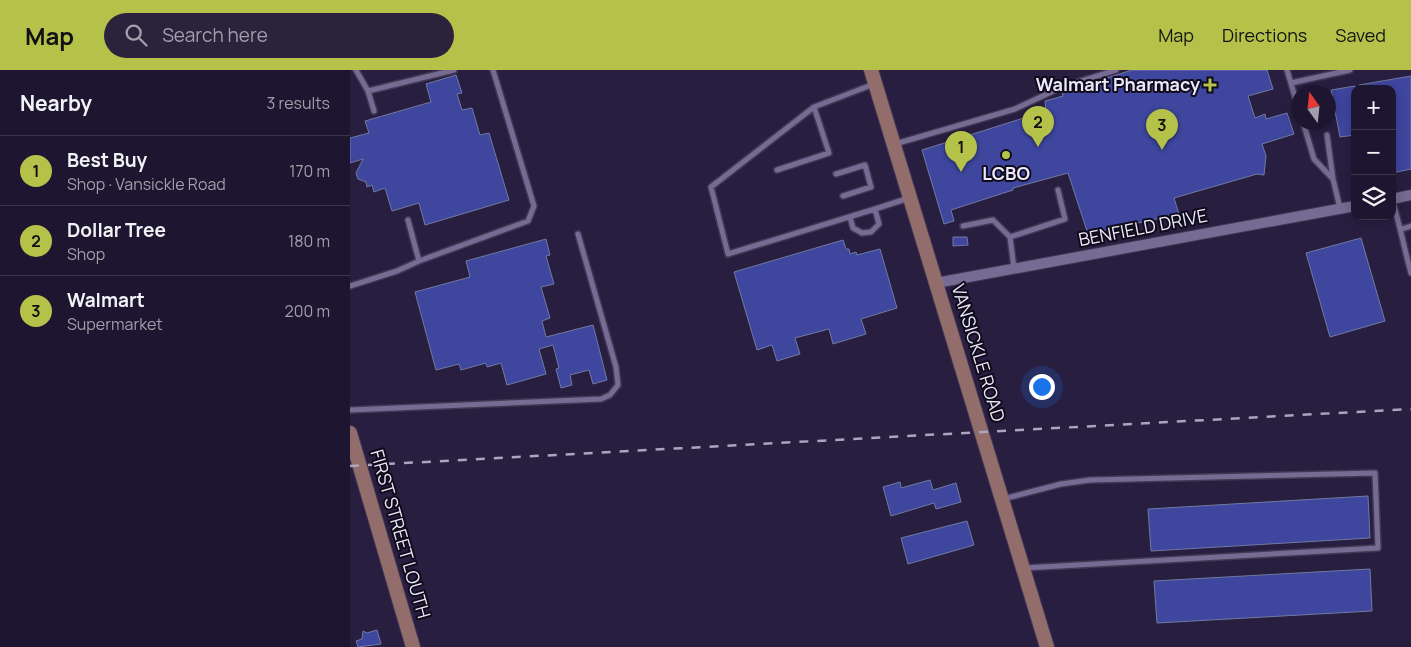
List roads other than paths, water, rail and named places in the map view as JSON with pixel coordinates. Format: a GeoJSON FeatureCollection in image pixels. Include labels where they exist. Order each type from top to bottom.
{"type":"FeatureCollection","features":[{"type":"Feature","properties":{"kind":"street","name":"VANSICKLE ROAD"},"geometry":{"type":"LineString","coordinates":[[873,77],[1047,647]]}},
{"type":"Feature","properties":{"kind":"street"},"geometry":{"type":"LineString","coordinates":[[1396,198],[1411,195]]}},
{"type":"Feature","properties":{"kind":"street","name":"BENFIELD DRIVE"},"geometry":{"type":"LineString","coordinates":[[936,283],[1351,207]]}},
{"type":"Feature","properties":{"kind":"street","name":"FIRST STREET LOUTH"},"geometry":{"type":"LineString","coordinates":[[350,432],[413,647]]}},
{"type":"Feature","properties":{"kind":"lane"},"geometry":{"type":"LineString","coordinates":[[356,70],[368,91],[374,111]]}},
{"type":"Feature","properties":{"kind":"lane"},"geometry":{"type":"LineString","coordinates":[[368,91],[454,70]]}},
{"type":"Feature","properties":{"kind":"lane"},"geometry":{"type":"LineString","coordinates":[[350,286],[397,271],[418,261],[528,221],[534,206],[493,70]]}},
{"type":"Feature","properties":{"kind":"lane"},"geometry":{"type":"LineString","coordinates":[[893,144],[1015,109],[1062,87],[1116,70]]}},
{"type":"Feature","properties":{"kind":"lane"},"geometry":{"type":"LineString","coordinates":[[1287,70],[1291,83],[1342,70],[1350,70]]}},
{"type":"Feature","properties":{"kind":"lane"},"geometry":{"type":"LineString","coordinates":[[873,77],[814,107],[712,187],[728,254],[850,218],[909,198]]}},
{"type":"Feature","properties":{"kind":"lane"},"geometry":{"type":"LineString","coordinates":[[777,170],[829,153],[814,107]]}},
{"type":"Feature","properties":{"kind":"lane"},"geometry":{"type":"LineString","coordinates":[[1305,130],[1314,159],[1334,179]]}},
{"type":"Feature","properties":{"kind":"lane"},"geometry":{"type":"LineString","coordinates":[[1327,135],[1340,208]]}},
{"type":"Feature","properties":{"kind":"lane"},"geometry":{"type":"LineString","coordinates":[[836,174],[864,165],[871,187],[843,196]]}},
{"type":"Feature","properties":{"kind":"lane"},"geometry":{"type":"LineString","coordinates":[[1010,236],[1065,219],[1058,190]]}},
{"type":"Feature","properties":{"kind":"lane"},"geometry":{"type":"LineString","coordinates":[[850,218],[853,228],[862,233],[871,232],[879,224],[875,209]]}},
{"type":"Feature","properties":{"kind":"lane"},"geometry":{"type":"LineString","coordinates":[[1396,211],[1402,229],[1401,238],[1411,273]]}},
{"type":"Feature","properties":{"kind":"lane"},"geometry":{"type":"LineString","coordinates":[[408,220],[418,261]]}},
{"type":"Feature","properties":{"kind":"lane"},"geometry":{"type":"LineString","coordinates":[[963,226],[993,220],[1010,236],[1014,269]]}},
{"type":"Feature","properties":{"kind":"lane"},"geometry":{"type":"LineString","coordinates":[[1402,229],[1411,226]]}},
{"type":"Feature","properties":{"kind":"lane"},"geometry":{"type":"LineString","coordinates":[[350,410],[601,399],[610,395],[618,385],[616,367],[578,234]]}},
{"type":"Feature","properties":{"kind":"lane"},"geometry":{"type":"LineString","coordinates":[[1003,500],[1061,484],[1090,480],[1375,473],[1378,548],[1023,568]]}},
{"type":"Feature","properties":{"kind":"railway"},"geometry":{"type":"LineString","coordinates":[[350,466],[1411,409]]}},
{"type":"Feature","properties":{"kind":"place","name":"Walmart Pharmacy"},"geometry":{"type":"Point","coordinates":[1210,85]}},
{"type":"Feature","properties":{"kind":"place","name":"Dollar Tree"},"geometry":{"type":"Point","coordinates":[1038,147]}},
{"type":"Feature","properties":{"kind":"place","name":"Walmart"},"geometry":{"type":"Point","coordinates":[1162,150]}},
{"type":"Feature","properties":{"kind":"place","name":"LCBO"},"geometry":{"type":"Point","coordinates":[1006,155]}},
{"type":"Feature","properties":{"kind":"place","name":"Best Buy"},"geometry":{"type":"Point","coordinates":[961,172]}}]}
